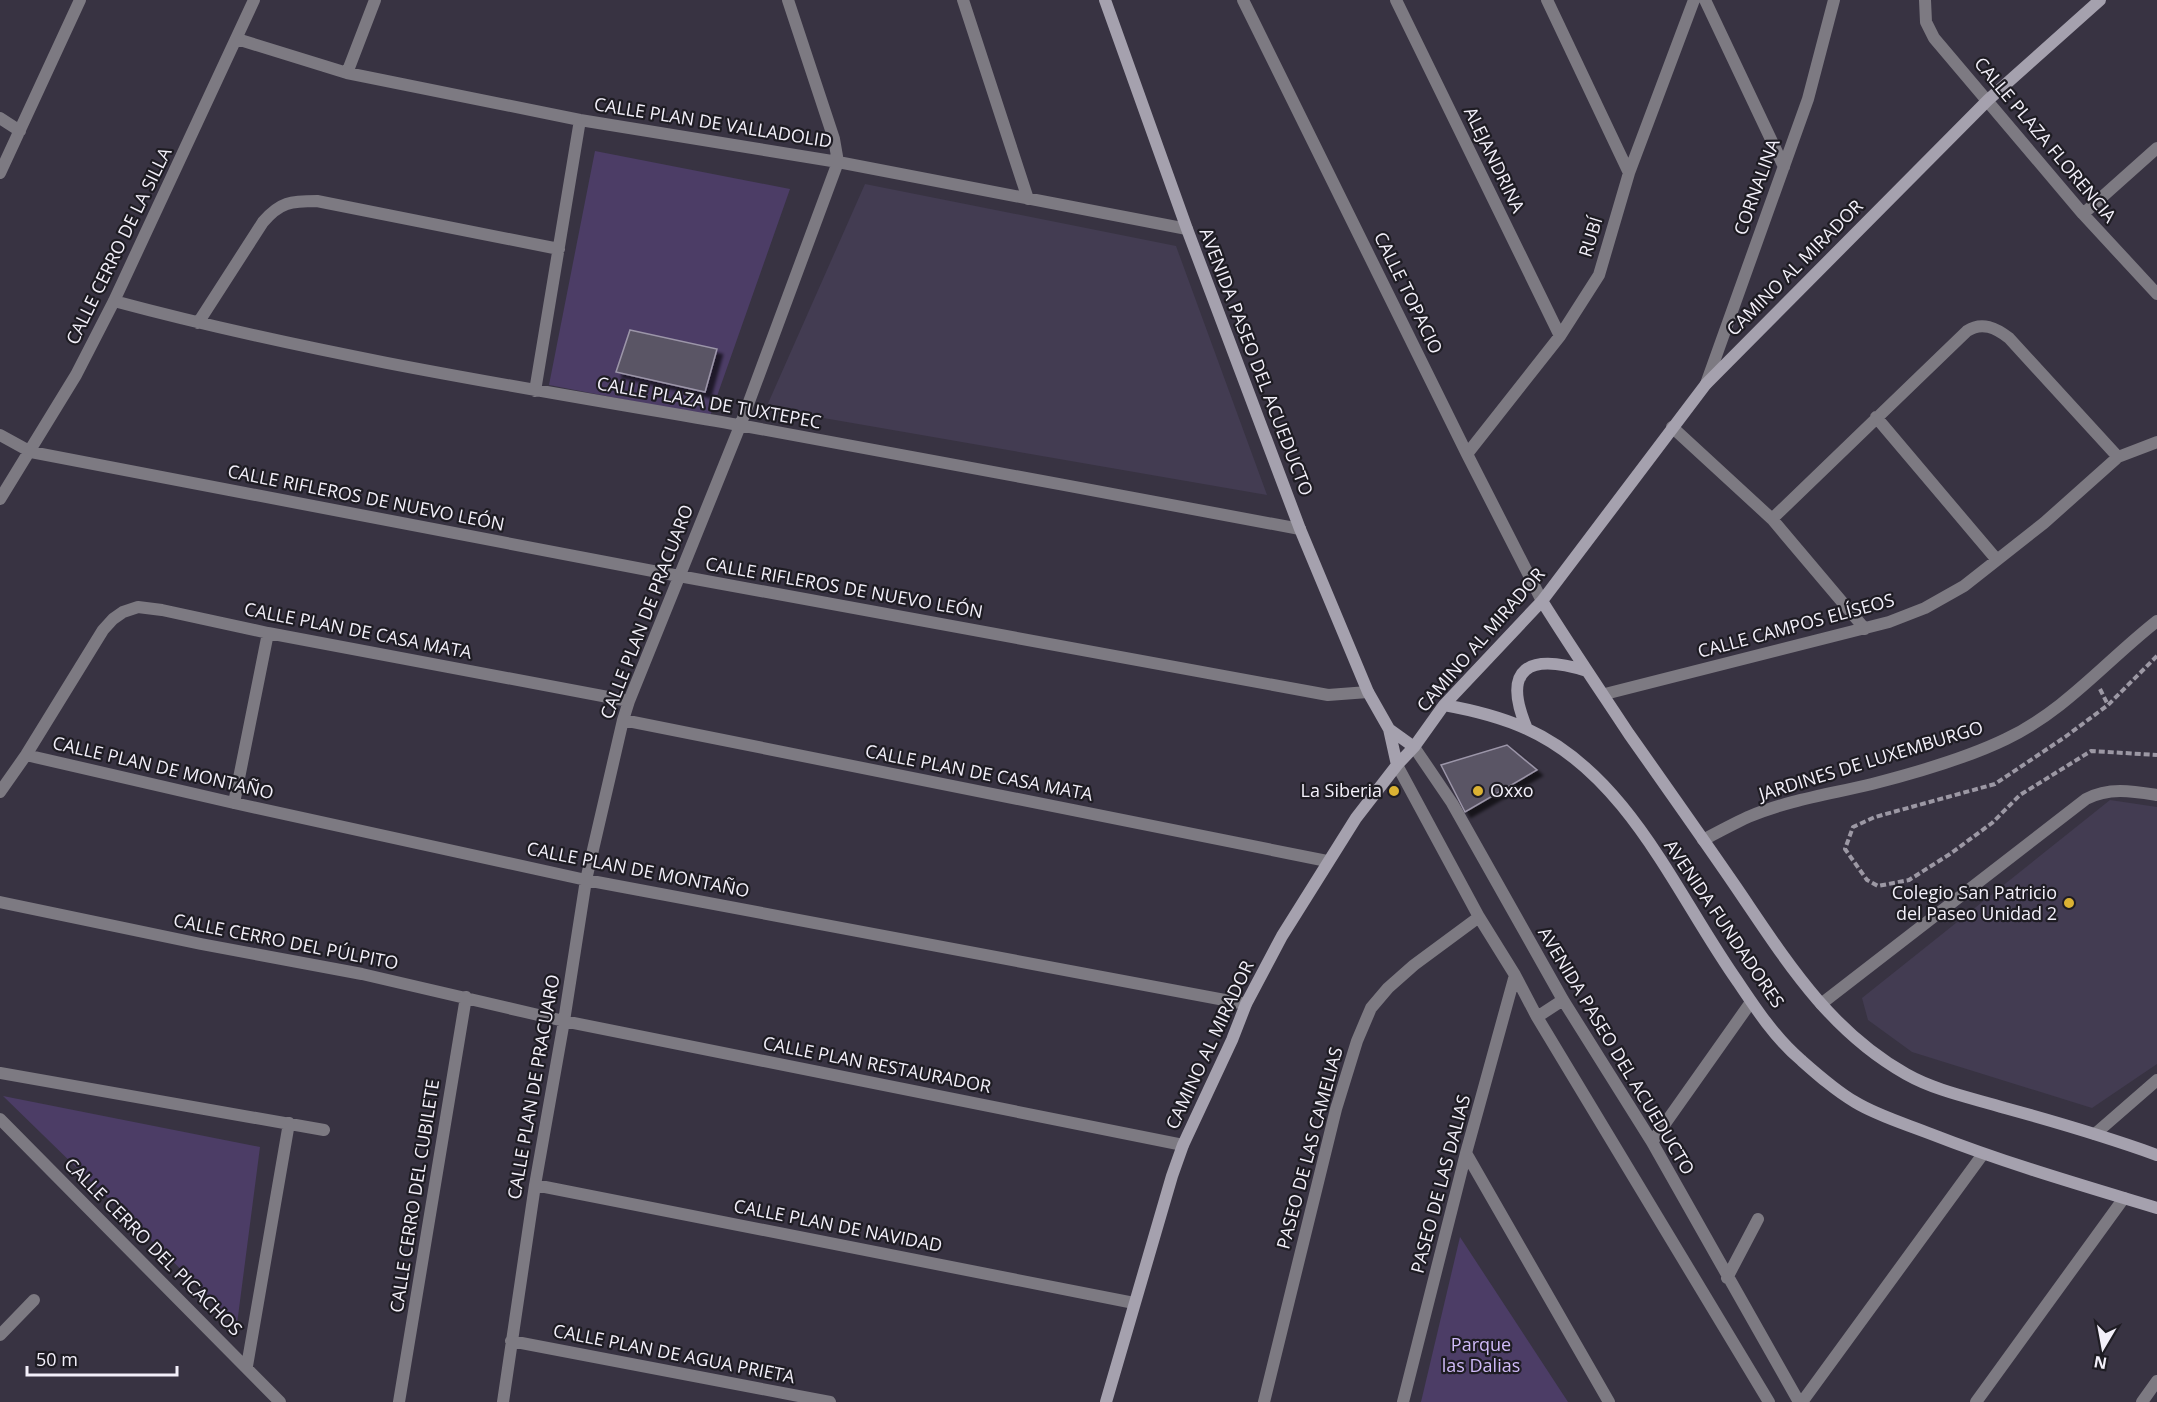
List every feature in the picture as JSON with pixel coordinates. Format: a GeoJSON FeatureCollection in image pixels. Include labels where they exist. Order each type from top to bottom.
{"type":"FeatureCollection","features":[{"type":"Feature","properties":{"kind":"main road","name":"AVENIDA PASEO DEL ACUEDUCTO"},"geometry":{"type":"LineString","coordinates":[[1105,0],[1187,229],[1300,529],[1368,692],[1389,729],[1397,765]]}},
{"type":"Feature","properties":{"kind":"main road","name":"CAMINO AL MIRADOR"},"geometry":{"type":"LineString","coordinates":[[1106,1402],[1183,1144],[1232,1040],[1246,1004],[1282,936],[1356,818],[1414,747],[1444,705],[1542,601],[1706,384],[1988,100],[2100,0]]}},
{"type":"Feature","properties":{"kind":"main road","name":"AVENIDA FUNDADORES"},"geometry":{"type":"LineString","coordinates":[[1542,601],[1587,672],[1605,694],[1629,734],[1800,981],[1858,1041],[1906,1074],[1960,1095],[2095,1134],[2157,1155]]}},
{"type":"Feature","properties":{"kind":"main road"},"geometry":{"type":"LineString","coordinates":[[1527,729],[1516,696],[1518,679],[1522,674],[1535,665],[1545,664],[1571,666],[1587,672]]}},
{"type":"Feature","properties":{"kind":"main road","name":"AVENIDA FUNDADORES"},"geometry":{"type":"LineString","coordinates":[[1444,705],[1476,712],[1527,729],[1568,753],[1585,767],[1615,798],[1662,862],[1751,1002],[1798,1058],[1855,1102],[1878,1114],[1983,1155],[2157,1208]]}},
{"type":"Feature","properties":{"kind":"main road","name":"AVENIDA PASEO DEL ACUEDUCTO"},"geometry":{"type":"LineString","coordinates":[[1389,729],[1414,747]]}},
{"type":"Feature","properties":{"kind":"street"},"geometry":{"type":"LineString","coordinates":[[0,172],[80,0]]}},
{"type":"Feature","properties":{"kind":"street","name":"CALLE CERRO DE LA SILLA"},"geometry":{"type":"LineString","coordinates":[[0,499],[31,452],[76,375],[114,301],[254,0]]}},
{"type":"Feature","properties":{"kind":"street"},"geometry":{"type":"LineString","coordinates":[[347,73],[375,0]]}},
{"type":"Feature","properties":{"kind":"street"},"geometry":{"type":"LineString","coordinates":[[789,0],[834,139],[838,162]]}},
{"type":"Feature","properties":{"kind":"street"},"geometry":{"type":"LineString","coordinates":[[963,0],[1028,199]]}},
{"type":"Feature","properties":{"kind":"street","name":"CALLE TOPACIO"},"geometry":{"type":"LineString","coordinates":[[1243,0],[1542,601]]}},
{"type":"Feature","properties":{"kind":"street","name":"ALEJANDRINA"},"geometry":{"type":"LineString","coordinates":[[1396,0],[1560,336]]}},
{"type":"Feature","properties":{"kind":"street"},"geometry":{"type":"LineString","coordinates":[[1547,0],[1629,173]]}},
{"type":"Feature","properties":{"kind":"street","name":"RUBÍ"},"geometry":{"type":"LineString","coordinates":[[1467,454],[1560,336],[1599,275],[1629,173],[1694,0]]}},
{"type":"Feature","properties":{"kind":"street"},"geometry":{"type":"LineString","coordinates":[[1705,0],[1784,167]]}},
{"type":"Feature","properties":{"kind":"street","name":"CORNALINA"},"geometry":{"type":"LineString","coordinates":[[1706,384],[1808,99],[1834,0]]}},
{"type":"Feature","properties":{"kind":"street","name":"CALLE PLAZA FLORENCIA"},"geometry":{"type":"LineString","coordinates":[[1925,0],[1929,31],[2083,214],[2157,294]]}},
{"type":"Feature","properties":{"kind":"street","name":"CALLE PLAN DE VALLADOLID"},"geometry":{"type":"LineString","coordinates":[[237,39],[347,73],[580,120],[838,162],[1187,229]]}},
{"type":"Feature","properties":{"kind":"street"},"geometry":{"type":"LineString","coordinates":[[0,118],[20,131]]}},
{"type":"Feature","properties":{"kind":"street"},"geometry":{"type":"LineString","coordinates":[[535,391],[580,120]]}},
{"type":"Feature","properties":{"kind":"street"},"geometry":{"type":"LineString","coordinates":[[2083,214],[2157,148]]}},
{"type":"Feature","properties":{"kind":"street","name":"CALLE PLAN DE PRACUARO"},"geometry":{"type":"LineString","coordinates":[[503,1402],[535,1185],[586,880],[623,720],[740,426],[838,162]]}},
{"type":"Feature","properties":{"kind":"street"},"geometry":{"type":"LineString","coordinates":[[198,323],[263,222],[273,210],[285,203],[317,201],[559,249]]}},
{"type":"Feature","properties":{"kind":"street","name":"CALLE PLAZA DE TUXTEPEC"},"geometry":{"type":"LineString","coordinates":[[114,301],[198,323],[535,391],[740,426],[1300,529]]}},
{"type":"Feature","properties":{"kind":"street"},"geometry":{"type":"LineString","coordinates":[[1772,519],[1967,331],[1979,326],[2001,332],[2009,338],[2118,457]]}},
{"type":"Feature","properties":{"kind":"street"},"geometry":{"type":"LineString","coordinates":[[1876,417],[1996,560]]}},
{"type":"Feature","properties":{"kind":"street"},"geometry":{"type":"LineString","coordinates":[[1672,427],[1772,519],[1865,628]]}},
{"type":"Feature","properties":{"kind":"street","name":"CALLE RIFLEROS DE NUEVO LEÓN"},"geometry":{"type":"LineString","coordinates":[[0,435],[31,452],[679,576],[1322,694],[1368,692]]}},
{"type":"Feature","properties":{"kind":"street","name":"CALLE CAMPOS ELÍSEOS"},"geometry":{"type":"LineString","coordinates":[[1605,694],[1890,622],[1925,608],[1964,586],[2044,523],[2118,457],[2157,442]]}},
{"type":"Feature","properties":{"kind":"street","name":"CALLE PLAN DE CASA MATA"},"geometry":{"type":"LineString","coordinates":[[0,792],[113,618],[138,607],[629,701]]}},
{"type":"Feature","properties":{"kind":"street","name":"JARDINES DE LUXEMBURGO"},"geometry":{"type":"LineString","coordinates":[[1703,840],[1749,817],[1808,798],[1873,784],[1963,756],[2007,739],[2056,709],[2157,621]]}},
{"type":"Feature","properties":{"kind":"street"},"geometry":{"type":"LineString","coordinates":[[234,803],[268,633]]}},
{"type":"Feature","properties":{"kind":"street","name":"CALLE PLAN DE CASA MATA"},"geometry":{"type":"LineString","coordinates":[[623,720],[1327,861]]}},
{"type":"Feature","properties":{"kind":"street","name":"AVENIDA PASEO DEL ACUEDUCTO"},"geometry":{"type":"LineString","coordinates":[[1414,747],[1452,803],[1563,1000],[1652,1142],[1727,1278],[1801,1402]]}},
{"type":"Feature","properties":{"kind":"street","name":"CALLE PLAN DE MONTAÑO"},"geometry":{"type":"LineString","coordinates":[[26,755],[586,880],[1246,1004]]}},
{"type":"Feature","properties":{"kind":"street","name":"AVENIDA PASEO DEL ACUEDUCTO"},"geometry":{"type":"LineString","coordinates":[[1397,765],[1479,917],[1515,975],[1537,1017],[1769,1402]]}},
{"type":"Feature","properties":{"kind":"street"},"geometry":{"type":"LineString","coordinates":[[1821,1004],[2086,799],[2114,790],[2157,795]]}},
{"type":"Feature","properties":{"kind":"street","name":"CALLE CERRO DEL PÚLPITO"},"geometry":{"type":"LineString","coordinates":[[0,902],[466,997],[564,1021]]}},
{"type":"Feature","properties":{"kind":"street","name":"PASEO DE LAS CAMELIAS"},"geometry":{"type":"LineString","coordinates":[[1264,1402],[1336,1109],[1357,1041],[1371,1008],[1388,988],[1414,965],[1479,917]]}},
{"type":"Feature","properties":{"kind":"street","name":"PASEO DE LAS DALIAS"},"geometry":{"type":"LineString","coordinates":[[1403,1402],[1466,1154],[1515,975]]}},
{"type":"Feature","properties":{"kind":"street","name":"CALLE CERRO DEL CUBILETE"},"geometry":{"type":"LineString","coordinates":[[399,1402],[466,997]]}},
{"type":"Feature","properties":{"kind":"street"},"geometry":{"type":"LineString","coordinates":[[1537,1017],[1563,1000]]}},
{"type":"Feature","properties":{"kind":"street"},"geometry":{"type":"LineString","coordinates":[[1652,1142],[1751,1002]]}},
{"type":"Feature","properties":{"kind":"street","name":"CALLE PLAN RESTAURADOR"},"geometry":{"type":"LineString","coordinates":[[564,1021],[1183,1144]]}},
{"type":"Feature","properties":{"kind":"street"},"geometry":{"type":"LineString","coordinates":[[0,1073],[324,1130]]}},
{"type":"Feature","properties":{"kind":"street"},"geometry":{"type":"LineString","coordinates":[[2095,1134],[2157,1080]]}},
{"type":"Feature","properties":{"kind":"street","name":"CALLE CERRO DEL PICACHOS"},"geometry":{"type":"LineString","coordinates":[[0,1119],[247,1366],[280,1402]]}},
{"type":"Feature","properties":{"kind":"street"},"geometry":{"type":"LineString","coordinates":[[247,1366],[289,1123]]}},
{"type":"Feature","properties":{"kind":"street"},"geometry":{"type":"LineString","coordinates":[[1466,1154],[1609,1402]]}},
{"type":"Feature","properties":{"kind":"street"},"geometry":{"type":"LineString","coordinates":[[1801,1402],[1983,1155]]}},
{"type":"Feature","properties":{"kind":"street","name":"CALLE PLAN DE NAVIDAD"},"geometry":{"type":"LineString","coordinates":[[535,1185],[1134,1303]]}},
{"type":"Feature","properties":{"kind":"street"},"geometry":{"type":"LineString","coordinates":[[1976,1402],[2124,1198]]}},
{"type":"Feature","properties":{"kind":"street"},"geometry":{"type":"LineString","coordinates":[[1727,1278],[1758,1219]]}},
{"type":"Feature","properties":{"kind":"street"},"geometry":{"type":"LineString","coordinates":[[0,1335],[34,1300]]}},
{"type":"Feature","properties":{"kind":"street","name":"CALLE PLAN DE AGUA PRIETA"},"geometry":{"type":"LineString","coordinates":[[511,1341],[830,1402]]}},
{"type":"Feature","properties":{"kind":"street"},"geometry":{"type":"LineString","coordinates":[[2142,1402],[2157,1381]]}},
{"type":"Feature","properties":{"kind":"path"},"geometry":{"type":"LineString","coordinates":[[2157,656],[2108,705],[1995,784],[1868,820],[1852,827],[1845,849],[1867,880],[1878,886],[1909,880],[1992,823],[2020,795],[2091,751],[2157,755]]}},
{"type":"Feature","properties":{"kind":"shaded area"},"geometry":{"type":"Polygon","coordinates":[[[865,184],[1176,246],[1267,495],[766,408],[865,184]]]}},
{"type":"Feature","properties":{"kind":"shaded area","name":"Colegio San Patricio del Paseo Unidad 2"},"geometry":{"type":"Polygon","coordinates":[[[2110,800],[2157,807],[2157,1064],[2092,1108],[1912,1052],[1868,1020],[1862,998],[2110,800]]]}},
{"type":"Feature","properties":{"kind":"green space"},"geometry":{"type":"Polygon","coordinates":[[[595,151],[790,189],[710,416],[549,385],[595,151]]]}},
{"type":"Feature","properties":{"kind":"green space"},"geometry":{"type":"Polygon","coordinates":[[[3,1096],[260,1147],[237,1324],[3,1096]]]}},
{"type":"Feature","properties":{"kind":"green space","name":"Parque las Dalias"},"geometry":{"type":"Polygon","coordinates":[[[1460,1237],[1568,1402],[1421,1402],[1460,1237]]]}},
{"type":"Feature","properties":{"kind":"building"},"geometry":{"type":"Polygon","coordinates":[[[630,330],[717,349],[705,392],[616,372],[630,330]]]}},
{"type":"Feature","properties":{"kind":"building","name":"Oxxo"},"geometry":{"type":"Polygon","coordinates":[[[1507,745],[1537,770],[1465,812],[1441,765],[1507,745]]]}},
{"type":"Feature","properties":{"kind":"place","name":"La Siberia"},"geometry":{"type":"Point","coordinates":[1394,791]}},
{"type":"Feature","properties":{"kind":"place","name":"Oxxo"},"geometry":{"type":"Point","coordinates":[1478,791]}},
{"type":"Feature","properties":{"kind":"place","name":"Colegio San Patricio del Paseo Unidad 2"},"geometry":{"type":"Point","coordinates":[2069,903]}}]}
